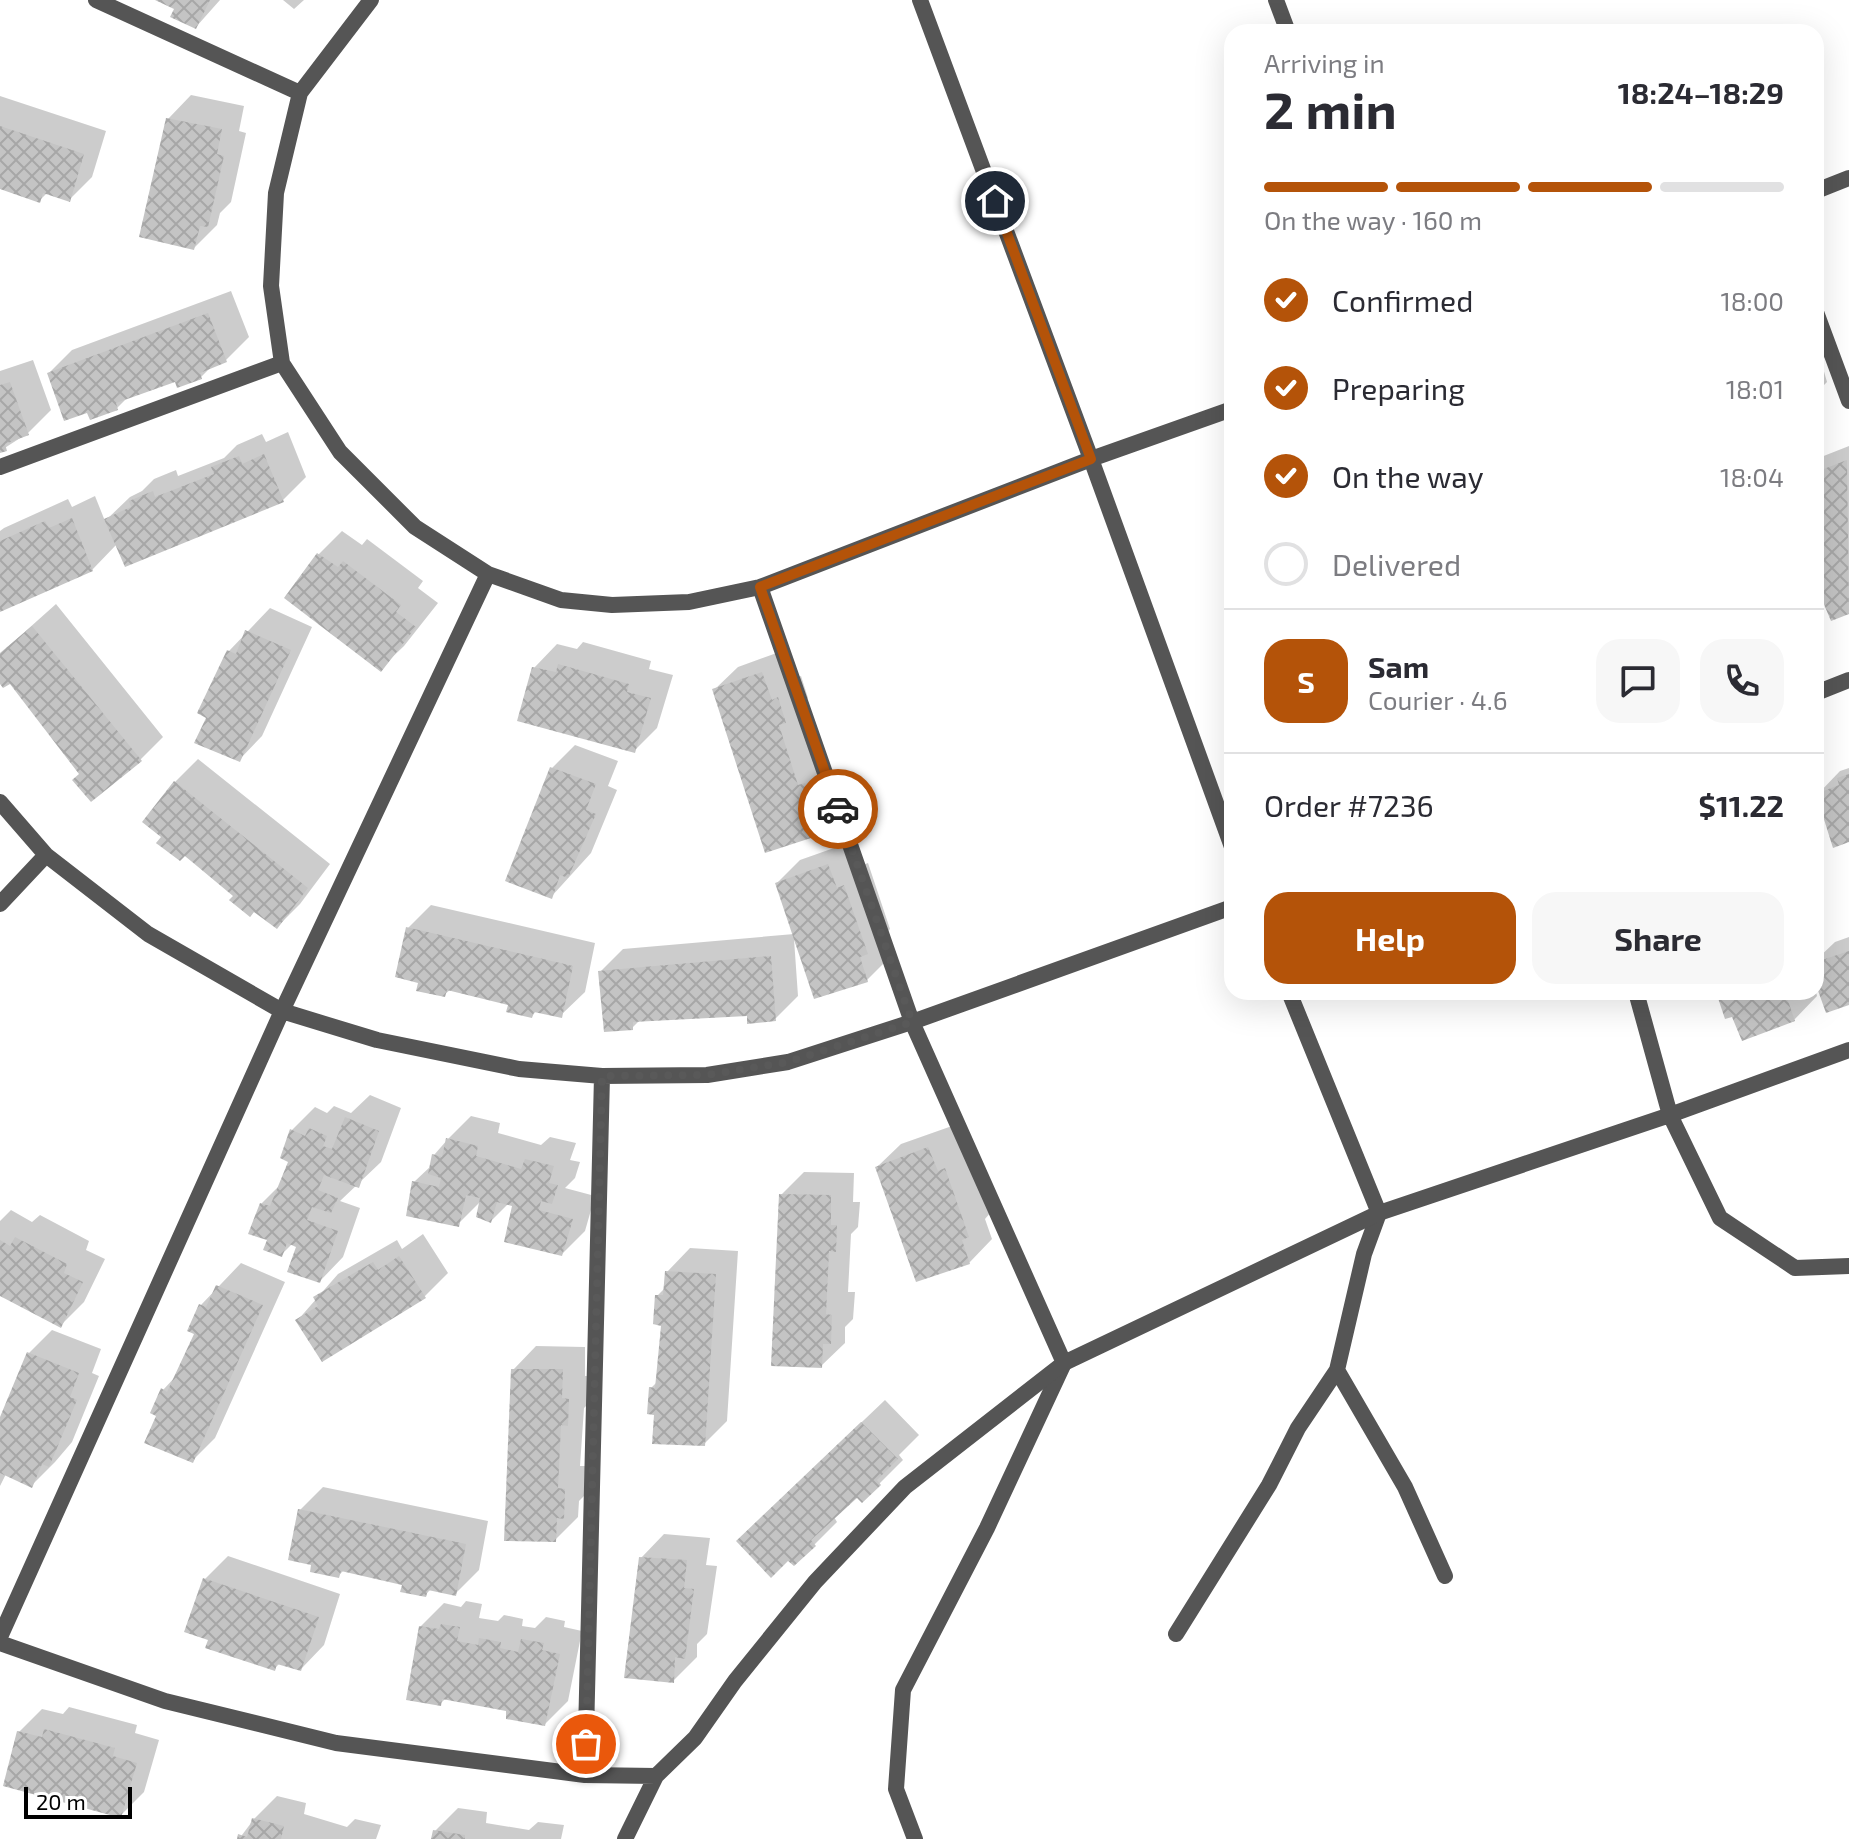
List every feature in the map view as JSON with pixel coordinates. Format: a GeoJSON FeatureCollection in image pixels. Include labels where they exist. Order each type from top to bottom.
{"type":"FeatureCollection","features":[{"type":"Feature","properties":{"kind":"street"},"geometry":{"type":"LineString","coordinates":[[96,0],[300,93]]}},
{"type":"Feature","properties":{"kind":"street"},"geometry":{"type":"LineString","coordinates":[[371,0],[300,93],[276,193],[271,286],[282,363],[340,452],[415,527],[488,574],[561,600],[612,605],[689,602],[760,587],[1091,459],[1224,412]]}},
{"type":"Feature","properties":{"kind":"street"},"geometry":{"type":"LineString","coordinates":[[920,0],[1224,825]]}},
{"type":"Feature","properties":{"kind":"street"},"geometry":{"type":"LineString","coordinates":[[1276,0],[1285,24]]}},
{"type":"Feature","properties":{"kind":"street"},"geometry":{"type":"LineString","coordinates":[[1824,188],[1849,178]]}},
{"type":"Feature","properties":{"kind":"street"},"geometry":{"type":"LineString","coordinates":[[1824,334],[1849,401]]}},
{"type":"Feature","properties":{"kind":"street"},"geometry":{"type":"LineString","coordinates":[[0,467],[282,363]]}},
{"type":"Feature","properties":{"kind":"street"},"geometry":{"type":"LineString","coordinates":[[488,574],[282,1011],[0,1640],[165,1701],[336,1743],[585,1775],[656,1776]]}},
{"type":"Feature","properties":{"kind":"street"},"geometry":{"type":"LineString","coordinates":[[760,587],[912,1022],[1064,1363],[987,1528],[903,1690],[896,1789],[915,1839]]}},
{"type":"Feature","properties":{"kind":"street"},"geometry":{"type":"LineString","coordinates":[[1824,690],[1849,680]]}},
{"type":"Feature","properties":{"kind":"street"},"geometry":{"type":"LineString","coordinates":[[0,802],[46,855],[148,934],[282,1011],[377,1040],[519,1069],[602,1076],[707,1075],[788,1062],[912,1022],[1224,910]]}},
{"type":"Feature","properties":{"kind":"street"},"geometry":{"type":"LineString","coordinates":[[0,904],[46,855]]}},
{"type":"Feature","properties":{"kind":"street"},"geometry":{"type":"LineString","coordinates":[[1176,1634],[1269,1485],[1298,1428],[1337,1370],[1364,1254],[1379,1213],[1292,1000]]}},
{"type":"Feature","properties":{"kind":"street"},"geometry":{"type":"LineString","coordinates":[[1638,1000],[1670,1115],[1720,1218],[1795,1268],[1849,1266]]}},
{"type":"Feature","properties":{"kind":"street"},"geometry":{"type":"LineString","coordinates":[[625,1839],[656,1776],[695,1738],[735,1681],[815,1582],[905,1487],[1064,1363],[1379,1213],[1670,1115],[1849,1050]]}},
{"type":"Feature","properties":{"kind":"street"},"geometry":{"type":"LineString","coordinates":[[585,1775],[602,1076]]}},
{"type":"Feature","properties":{"kind":"street"},"geometry":{"type":"LineString","coordinates":[[1337,1370],[1405,1487],[1445,1576]]}},
{"type":"Feature","properties":{"kind":"building"},"geometry":{"type":"Polygon","coordinates":[[[155,0],[210,0],[196,29],[170,17],[174,9],[155,0]]]}},
{"type":"Feature","properties":{"kind":"building"},"geometry":{"type":"Polygon","coordinates":[[[166,118],[222,129],[217,154],[224,156],[208,227],[200,226],[194,250],[139,237],[166,118]]]}},
{"type":"Feature","properties":{"kind":"building"},"geometry":{"type":"Polygon","coordinates":[[[0,126],[84,154],[70,202],[43,193],[40,203],[0,189],[0,126]]]}},
{"type":"Feature","properties":{"kind":"building"},"geometry":{"type":"Polygon","coordinates":[[[208,313],[227,362],[200,373],[202,379],[177,388],[175,382],[116,403],[118,410],[90,420],[87,413],[64,421],[47,373],[208,313]]]}},
{"type":"Feature","properties":{"kind":"building"},"geometry":{"type":"Polygon","coordinates":[[[10,382],[29,435],[5,444],[7,451],[0,453],[0,385],[10,382]]]}},
{"type":"Feature","properties":{"kind":"building"},"geometry":{"type":"Polygon","coordinates":[[[264,454],[284,502],[125,567],[104,519],[131,507],[129,501],[153,491],[155,497],[214,474],[211,467],[239,456],[242,464],[264,454]]]}},
{"type":"Feature","properties":{"kind":"building"},"geometry":{"type":"Polygon","coordinates":[[[1847,460],[1849,614],[1831,621],[1824,604],[1824,469],[1847,460]]]}},
{"type":"Feature","properties":{"kind":"building"},"geometry":{"type":"Polygon","coordinates":[[[72,518],[93,571],[0,612],[0,541],[45,521],[49,528],[72,518]]]}},
{"type":"Feature","properties":{"kind":"building"},"geometry":{"type":"Polygon","coordinates":[[[317,553],[338,567],[343,561],[401,605],[396,612],[416,627],[381,672],[284,598],[317,553]]]}},
{"type":"Feature","properties":{"kind":"building"},"geometry":{"type":"Polygon","coordinates":[[[32,626],[142,761],[91,802],[72,780],[79,774],[10,684],[3,688],[0,684],[0,653],[32,626]]]}},
{"type":"Feature","properties":{"kind":"building"},"geometry":{"type":"Polygon","coordinates":[[[245,630],[291,650],[240,762],[194,743],[206,718],[197,713],[227,650],[236,654],[245,630]]]}},
{"type":"Feature","properties":{"kind":"building"},"geometry":{"type":"Polygon","coordinates":[[[558,664],[629,684],[627,692],[651,698],[635,753],[517,721],[532,667],[556,672],[558,664]]]}},
{"type":"Feature","properties":{"kind":"building"},"geometry":{"type":"Polygon","coordinates":[[[762,672],[772,700],[778,697],[786,723],[779,725],[798,785],[805,783],[814,811],[806,814],[814,837],[765,853],[712,689],[762,672]]]}},
{"type":"Feature","properties":{"kind":"building"},"geometry":{"type":"Polygon","coordinates":[[[550,767],[596,784],[586,810],[596,814],[568,878],[560,875],[552,899],[505,881],[550,767]]]}},
{"type":"Feature","properties":{"kind":"building"},"geometry":{"type":"Polygon","coordinates":[[[1849,774],[1849,842],[1833,848],[1824,819],[1824,791],[1839,785],[1837,778],[1849,774]]]}},
{"type":"Feature","properties":{"kind":"building"},"geometry":{"type":"Polygon","coordinates":[[[174,781],[308,888],[277,929],[254,912],[250,917],[229,900],[233,896],[185,856],[180,861],[156,843],[161,837],[142,822],[174,781]]]}},
{"type":"Feature","properties":{"kind":"building"},"geometry":{"type":"Polygon","coordinates":[[[828,864],[837,888],[844,885],[868,954],[860,957],[868,982],[814,999],[775,883],[828,864]]]}},
{"type":"Feature","properties":{"kind":"building"},"geometry":{"type":"Polygon","coordinates":[[[406,927],[573,966],[562,1018],[534,1012],[532,1018],[506,1012],[508,1005],[447,990],[445,997],[416,991],[418,983],[395,977],[406,927]]]}},
{"type":"Feature","properties":{"kind":"building"},"geometry":{"type":"Polygon","coordinates":[[[1849,951],[1849,1005],[1826,1013],[1821,1000],[1824,1000],[1824,959],[1849,951]]]}},
{"type":"Feature","properties":{"kind":"building"},"geometry":{"type":"Polygon","coordinates":[[[771,956],[776,1021],[747,1024],[747,1016],[633,1022],[633,1030],[604,1032],[598,971],[771,956]]]}},
{"type":"Feature","properties":{"kind":"building"},"geometry":{"type":"Polygon","coordinates":[[[1719,1000],[1788,1000],[1795,1021],[1742,1041],[1732,1017],[1725,1019],[1719,1000]]]}},
{"type":"Feature","properties":{"kind":"building"},"geometry":{"type":"Polygon","coordinates":[[[345,1117],[379,1131],[359,1188],[324,1175],[318,1190],[338,1198],[331,1213],[312,1207],[307,1220],[338,1231],[320,1283],[287,1272],[296,1247],[287,1243],[282,1257],[263,1250],[267,1240],[248,1234],[260,1203],[270,1206],[288,1162],[280,1158],[290,1129],[305,1136],[309,1128],[327,1136],[323,1146],[332,1149],[345,1117]]]}},
{"type":"Feature","properties":{"kind":"building"},"geometry":{"type":"Polygon","coordinates":[[[446,1138],[478,1146],[476,1156],[521,1169],[525,1159],[554,1166],[549,1183],[558,1185],[552,1204],[541,1201],[539,1210],[573,1219],[562,1256],[504,1242],[512,1206],[497,1202],[491,1223],[476,1217],[480,1198],[466,1195],[459,1227],[406,1216],[412,1181],[439,1187],[441,1178],[428,1174],[432,1154],[442,1157],[446,1138]]]}},
{"type":"Feature","properties":{"kind":"building"},"geometry":{"type":"Polygon","coordinates":[[[928,1147],[938,1171],[945,1168],[969,1237],[962,1240],[970,1264],[916,1282],[875,1167],[928,1147]]]}},
{"type":"Feature","properties":{"kind":"building"},"geometry":{"type":"Polygon","coordinates":[[[779,1194],[831,1195],[831,1225],[837,1225],[836,1252],[829,1251],[826,1314],[832,1315],[831,1344],[823,1344],[822,1368],[771,1366],[779,1194]]]}},
{"type":"Feature","properties":{"kind":"building"},"geometry":{"type":"Polygon","coordinates":[[[15,1237],[67,1264],[64,1273],[83,1282],[61,1328],[0,1296],[0,1240],[10,1246],[15,1237]]]}},
{"type":"Feature","properties":{"kind":"building"},"geometry":{"type":"Polygon","coordinates":[[[399,1256],[426,1298],[322,1362],[295,1320],[318,1306],[313,1297],[373,1262],[378,1270],[399,1256]]]}},
{"type":"Feature","properties":{"kind":"building"},"geometry":{"type":"Polygon","coordinates":[[[665,1271],[716,1274],[705,1446],[652,1444],[654,1415],[647,1414],[649,1387],[655,1388],[661,1326],[653,1324],[655,1295],[663,1295],[665,1271]]]}},
{"type":"Feature","properties":{"kind":"building"},"geometry":{"type":"Polygon","coordinates":[[[216,1285],[263,1305],[193,1463],[144,1443],[156,1416],[150,1413],[161,1388],[167,1392],[194,1334],[187,1331],[199,1304],[206,1307],[216,1285]]]}},
{"type":"Feature","properties":{"kind":"building"},"geometry":{"type":"Polygon","coordinates":[[[27,1352],[79,1373],[70,1397],[77,1400],[49,1467],[42,1464],[32,1488],[0,1473],[0,1417],[27,1352]]]}},
{"type":"Feature","properties":{"kind":"building"},"geometry":{"type":"Polygon","coordinates":[[[511,1369],[563,1369],[562,1398],[569,1399],[568,1426],[561,1425],[558,1488],[565,1489],[564,1519],[557,1518],[556,1542],[504,1541],[511,1369]]]}},
{"type":"Feature","properties":{"kind":"building"},"geometry":{"type":"Polygon","coordinates":[[[861,1422],[898,1459],[877,1480],[881,1485],[862,1503],[857,1498],[811,1540],[816,1546],[794,1566],[788,1561],[771,1578],[736,1541],[861,1422]]]}},
{"type":"Feature","properties":{"kind":"building"},"geometry":{"type":"Polygon","coordinates":[[[298,1509],[466,1544],[456,1596],[428,1590],[426,1597],[400,1592],[402,1585],[341,1571],[339,1578],[310,1572],[311,1565],[288,1560],[298,1509]]]}},
{"type":"Feature","properties":{"kind":"building"},"geometry":{"type":"Polygon","coordinates":[[[639,1557],[687,1560],[684,1588],[694,1589],[685,1659],[675,1657],[674,1683],[624,1678],[639,1557]]]}},
{"type":"Feature","properties":{"kind":"building"},"geometry":{"type":"Polygon","coordinates":[[[203,1578],[319,1617],[301,1671],[277,1664],[275,1671],[205,1648],[208,1640],[184,1632],[203,1578]]]}},
{"type":"Feature","properties":{"kind":"building"},"geometry":{"type":"Polygon","coordinates":[[[441,1624],[460,1627],[457,1641],[478,1645],[479,1638],[501,1642],[500,1648],[518,1652],[521,1639],[544,1643],[542,1650],[560,1654],[545,1726],[506,1719],[506,1711],[442,1699],[441,1706],[406,1700],[419,1626],[439,1629],[441,1624]]]}},
{"type":"Feature","properties":{"kind":"building"},"geometry":{"type":"Polygon","coordinates":[[[44,1729],[115,1748],[113,1756],[137,1763],[121,1818],[3,1786],[17,1731],[42,1737],[44,1729]]]}},
{"type":"Feature","properties":{"kind":"building"},"geometry":{"type":"Polygon","coordinates":[[[252,1818],[284,1826],[281,1839],[237,1839],[238,1834],[247,1837],[252,1818]]]}},
{"type":"Feature","properties":{"kind":"building"},"geometry":{"type":"Polygon","coordinates":[[[433,1830],[465,1835],[465,1839],[431,1839],[433,1830]]]}},
{"type":"Feature","properties":{"kind":"way so far"},"geometry":{"type":"LineString","coordinates":[[586,1744],[602,1076],[707,1075],[788,1062],[912,1022],[838,809]]}},
{"type":"Feature","properties":{"kind":"route"},"geometry":{"type":"LineString","coordinates":[[838,809],[760,587],[1091,459],[995,201]]}}]}
